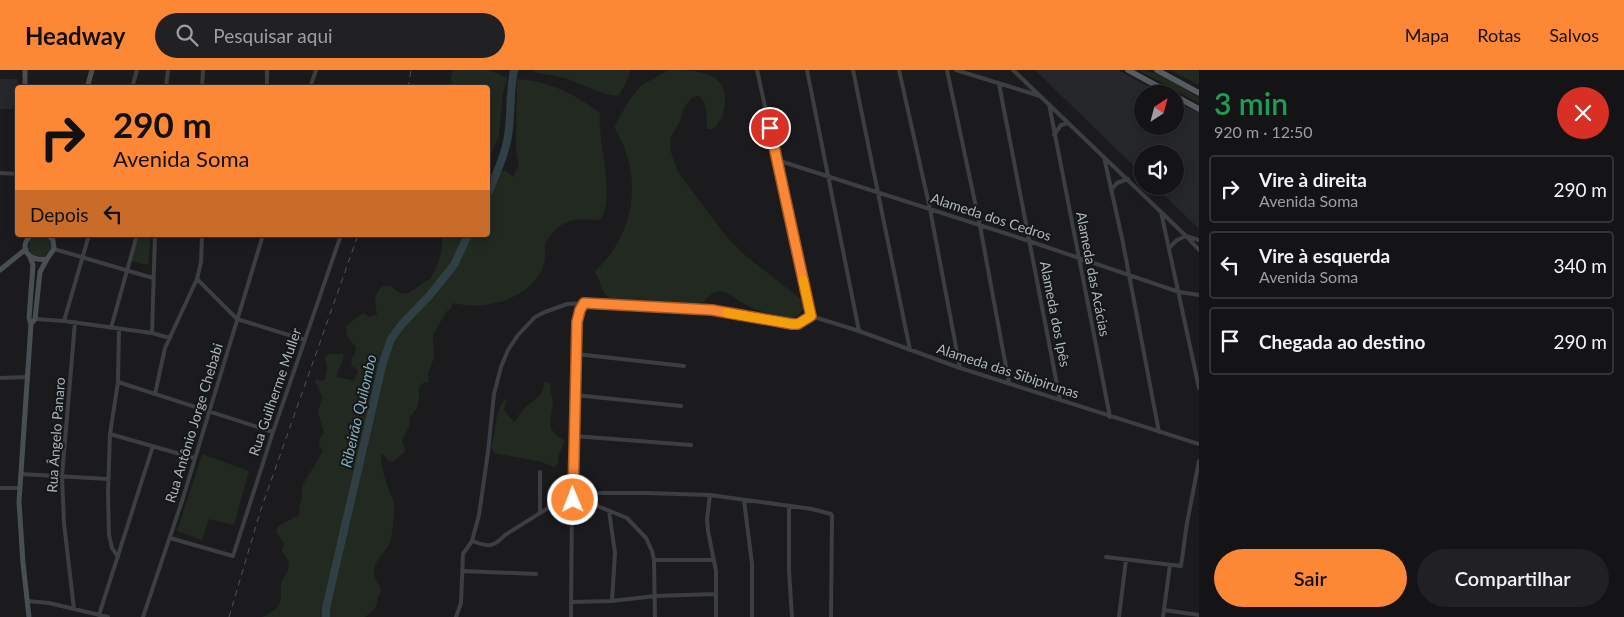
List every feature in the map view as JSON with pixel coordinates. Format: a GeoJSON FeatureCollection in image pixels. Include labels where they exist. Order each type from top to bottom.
{"type":"FeatureCollection","features":[{"type":"Feature","properties":{"kind":"main road"},"geometry":{"type":"LineString","coordinates":[[25,70],[25,85]]}},
{"type":"Feature","properties":{"kind":"main road"},"geometry":{"type":"LineString","coordinates":[[88,85],[92,70]]}},
{"type":"Feature","properties":{"kind":"main road"},"geometry":{"type":"LineString","coordinates":[[1128,70],[1156,85]]}},
{"type":"Feature","properties":{"kind":"main road"},"geometry":{"type":"LineString","coordinates":[[1158,70],[1199,93]]}},
{"type":"Feature","properties":{"kind":"main road"},"geometry":{"type":"LineString","coordinates":[[1184,100],[1199,108]]}},
{"type":"Feature","properties":{"kind":"main road"},"geometry":{"type":"LineString","coordinates":[[29,617],[22,554],[19,488],[33,321],[40,272],[54,249],[53,240],[50,237]]}},
{"type":"Feature","properties":{"kind":"main road"},"geometry":{"type":"LineString","coordinates":[[26,238],[26,249],[33,265],[29,318],[33,321]]}},
{"type":"Feature","properties":{"kind":"main road"},"geometry":{"type":"LineString","coordinates":[[0,270],[26,249]]}},
{"type":"Feature","properties":{"kind":"main road"},"geometry":{"type":"LineString","coordinates":[[30,257],[38,260],[47,259]]}},
{"type":"Feature","properties":{"kind":"street"},"geometry":{"type":"LineString","coordinates":[[133,85],[137,70]]}},
{"type":"Feature","properties":{"kind":"street"},"geometry":{"type":"LineString","coordinates":[[166,85],[168,70]]}},
{"type":"Feature","properties":{"kind":"street"},"geometry":{"type":"LineString","coordinates":[[202,85],[203,70]]}},
{"type":"Feature","properties":{"kind":"street"},"geometry":{"type":"LineString","coordinates":[[267,70],[267,85]]}},
{"type":"Feature","properties":{"kind":"street"},"geometry":{"type":"LineString","coordinates":[[311,85],[316,70]]}},
{"type":"Feature","properties":{"kind":"street"},"geometry":{"type":"LineString","coordinates":[[456,617],[461,603],[463,554],[472,541],[479,515],[496,379],[508,350],[518,335],[535,317],[567,304],[584,303],[712,310],[792,324],[798,324],[811,316],[757,70]]}},
{"type":"Feature","properties":{"kind":"street"},"geometry":{"type":"LineString","coordinates":[[806,70],[859,331]]}},
{"type":"Feature","properties":{"kind":"street"},"geometry":{"type":"LineString","coordinates":[[853,70],[910,350]]}},
{"type":"Feature","properties":{"kind":"street"},"geometry":{"type":"LineString","coordinates":[[899,70],[930,209],[960,368]]}},
{"type":"Feature","properties":{"kind":"street"},"geometry":{"type":"LineString","coordinates":[[947,70],[980,226],[1009,383]]}},
{"type":"Feature","properties":{"kind":"street"},"geometry":{"type":"LineString","coordinates":[[956,70],[1041,96]]}},
{"type":"Feature","properties":{"kind":"street"},"geometry":{"type":"LineString","coordinates":[[1013,70],[1128,179],[1199,250]]}},
{"type":"Feature","properties":{"kind":"street","name":"Alameda dos Ipês"},"geometry":{"type":"LineString","coordinates":[[999,84],[1060,400]]}},
{"type":"Feature","properties":{"kind":"street","name":"Alameda das Acácias"},"geometry":{"type":"LineString","coordinates":[[1049,104],[1110,417]]}},
{"type":"Feature","properties":{"kind":"street"},"geometry":{"type":"LineString","coordinates":[[1054,135],[1061,125],[1068,122]]}},
{"type":"Feature","properties":{"kind":"street"},"geometry":{"type":"LineString","coordinates":[[1104,157],[1160,432]]}},
{"type":"Feature","properties":{"kind":"street","name":"Alameda dos Cedros"},"geometry":{"type":"LineString","coordinates":[[777,160],[1078,257],[1179,292],[1199,295]]}},
{"type":"Feature","properties":{"kind":"street"},"geometry":{"type":"LineString","coordinates":[[0,174],[15,174]]}},
{"type":"Feature","properties":{"kind":"street"},"geometry":{"type":"LineString","coordinates":[[1111,190],[1117,183],[1128,179]]}},
{"type":"Feature","properties":{"kind":"street"},"geometry":{"type":"LineString","coordinates":[[1161,212],[1199,388]]}},
{"type":"Feature","properties":{"kind":"street"},"geometry":{"type":"LineString","coordinates":[[1170,247],[1177,240],[1186,236],[1199,240]]}},
{"type":"Feature","properties":{"kind":"street"},"geometry":{"type":"LineString","coordinates":[[64,321],[88,237]]}},
{"type":"Feature","properties":{"kind":"street"},"geometry":{"type":"LineString","coordinates":[[111,328],[136,237]]}},
{"type":"Feature","properties":{"kind":"street"},"geometry":{"type":"LineString","coordinates":[[152,333],[155,237]]}},
{"type":"Feature","properties":{"kind":"street"},"geometry":{"type":"LineString","coordinates":[[155,394],[163,357],[170,338],[197,280],[201,262],[202,237]]}},
{"type":"Feature","properties":{"kind":"street","name":"Rua Antônio Jorge Chebabi"},"geometry":{"type":"LineString","coordinates":[[143,617],[170,538],[262,237]]}},
{"type":"Feature","properties":{"kind":"street","name":"Rua Guilherme Muller"},"geometry":{"type":"LineString","coordinates":[[170,538],[233,556],[273,432],[340,237]]}},
{"type":"Feature","properties":{"kind":"street"},"geometry":{"type":"LineString","coordinates":[[54,249],[153,278]]}},
{"type":"Feature","properties":{"kind":"street"},"geometry":{"type":"LineString","coordinates":[[197,280],[237,319],[305,340]]}},
{"type":"Feature","properties":{"kind":"street"},"geometry":{"type":"LineString","coordinates":[[572,617],[577,322],[584,303]]}},
{"type":"Feature","properties":{"kind":"street","name":"Alameda das Sibipirunas"},"geometry":{"type":"LineString","coordinates":[[811,316],[859,331],[960,368],[1199,444]]}},
{"type":"Feature","properties":{"kind":"street"},"geometry":{"type":"LineString","coordinates":[[33,321],[75,322],[119,330],[152,333],[170,338]]}},
{"type":"Feature","properties":{"kind":"street","name":"Rua Ângelo Panaro"},"geometry":{"type":"LineString","coordinates":[[74,609],[64,523],[62,476],[75,322]]}},
{"type":"Feature","properties":{"kind":"street"},"geometry":{"type":"LineString","coordinates":[[118,557],[112,548],[109,535],[108,479],[110,434],[118,382],[119,330]]}},
{"type":"Feature","properties":{"kind":"street"},"geometry":{"type":"LineString","coordinates":[[576,354],[684,366]]}},
{"type":"Feature","properties":{"kind":"street"},"geometry":{"type":"LineString","coordinates":[[0,378],[27,377]]}},
{"type":"Feature","properties":{"kind":"street"},"geometry":{"type":"LineString","coordinates":[[118,382],[273,432]]}},
{"type":"Feature","properties":{"kind":"street"},"geometry":{"type":"LineString","coordinates":[[575,395],[681,406]]}},
{"type":"Feature","properties":{"kind":"street"},"geometry":{"type":"LineString","coordinates":[[110,434],[194,458]]}},
{"type":"Feature","properties":{"kind":"street"},"geometry":{"type":"LineString","coordinates":[[574,436],[691,445]]}},
{"type":"Feature","properties":{"kind":"street"},"geometry":{"type":"LineString","coordinates":[[99,614],[153,446]]}},
{"type":"Feature","properties":{"kind":"street"},"geometry":{"type":"LineString","coordinates":[[1106,557],[1181,566],[1187,522],[1199,461]]}},
{"type":"Feature","properties":{"kind":"street"},"geometry":{"type":"LineString","coordinates":[[540,472],[540,512]]}},
{"type":"Feature","properties":{"kind":"street"},"geometry":{"type":"LineString","coordinates":[[21,474],[108,479]]}},
{"type":"Feature","properties":{"kind":"street"},"geometry":{"type":"LineString","coordinates":[[0,488],[19,488]]}},
{"type":"Feature","properties":{"kind":"street"},"geometry":{"type":"LineString","coordinates":[[472,541],[484,546],[497,543],[505,535],[540,512],[574,493],[710,495],[831,514],[831,617]]}},
{"type":"Feature","properties":{"kind":"street"},"geometry":{"type":"LineString","coordinates":[[574,493],[590,503],[627,518],[641,531],[650,545],[654,560],[655,617]]}},
{"type":"Feature","properties":{"kind":"street"},"geometry":{"type":"LineString","coordinates":[[710,495],[707,519],[714,560],[716,617]]}},
{"type":"Feature","properties":{"kind":"street"},"geometry":{"type":"LineString","coordinates":[[744,500],[752,564],[752,617]]}},
{"type":"Feature","properties":{"kind":"street"},"geometry":{"type":"LineString","coordinates":[[789,507],[789,570],[792,617]]}},
{"type":"Feature","properties":{"kind":"street"},"geometry":{"type":"LineString","coordinates":[[609,511],[615,553],[612,601]]}},
{"type":"Feature","properties":{"kind":"street"},"geometry":{"type":"LineString","coordinates":[[654,560],[714,560]]}},
{"type":"Feature","properties":{"kind":"street"},"geometry":{"type":"LineString","coordinates":[[1119,617],[1126,560]]}},
{"type":"Feature","properties":{"kind":"street"},"geometry":{"type":"LineString","coordinates":[[1163,617],[1170,565]]}},
{"type":"Feature","properties":{"kind":"street"},"geometry":{"type":"LineString","coordinates":[[462,571],[536,574]]}},
{"type":"Feature","properties":{"kind":"street"},"geometry":{"type":"LineString","coordinates":[[572,602],[716,594]]}},
{"type":"Feature","properties":{"kind":"street"},"geometry":{"type":"LineString","coordinates":[[27,601],[49,603],[108,617]]}},
{"type":"Feature","properties":{"kind":"street"},"geometry":{"type":"LineString","coordinates":[[1164,610],[1199,615]]}},
{"type":"Feature","properties":{"kind":"shaded area"},"geometry":{"type":"Polygon","coordinates":[[[453,70],[489,70],[507,78],[503,93],[499,136],[490,156],[490,85],[452,85],[453,70]]]}},
{"type":"Feature","properties":{"kind":"shaded area"},"geometry":{"type":"Polygon","coordinates":[[[533,70],[631,70],[618,96],[605,94],[565,78],[533,72],[533,70]]]}},
{"type":"Feature","properties":{"kind":"shaded area"},"geometry":{"type":"Polygon","coordinates":[[[669,70],[687,70],[706,74],[720,83],[724,91],[725,101],[719,123],[713,129],[707,129],[704,102],[699,96],[693,97],[684,107],[680,121],[670,139],[671,152],[678,172],[726,236],[746,256],[802,300],[805,306],[796,317],[787,318],[762,312],[720,291],[713,293],[703,302],[696,304],[611,299],[602,289],[594,272],[608,257],[619,240],[627,222],[631,203],[632,184],[629,165],[623,145],[614,127],[628,102],[640,86],[669,70]]]}},
{"type":"Feature","properties":{"kind":"shaded area"},"geometry":{"type":"Polygon","coordinates":[[[1035,70],[1118,70],[1146,85],[1134,85],[1134,135],[1184,135],[1184,106],[1199,113],[1199,229],[1164,195],[1184,195],[1184,145],[1134,145],[1134,166],[1035,70]]]}},
{"type":"Feature","properties":{"kind":"shaded area"},"geometry":{"type":"Polygon","coordinates":[[[1138,70],[1154,73],[1178,85],[1166,85],[1138,70]]]}},
{"type":"Feature","properties":{"kind":"shaded area"},"geometry":{"type":"Polygon","coordinates":[[[1170,70],[1199,70],[1199,85],[1170,70]]]}},
{"type":"Feature","properties":{"kind":"shaded area"},"geometry":{"type":"Polygon","coordinates":[[[0,79],[18,79],[18,85],[15,85],[15,109],[0,109],[0,79]]]}},
{"type":"Feature","properties":{"kind":"shaded area"},"geometry":{"type":"Polygon","coordinates":[[[517,79],[540,82],[571,94],[600,113],[607,197],[605,210],[600,220],[573,220],[555,230],[545,245],[545,262],[538,276],[518,294],[492,304],[465,305],[452,303],[452,307],[446,312],[433,335],[434,358],[428,374],[429,382],[423,383],[419,388],[417,408],[410,417],[409,427],[402,440],[405,450],[403,454],[392,462],[383,454],[381,455],[384,474],[394,502],[394,515],[390,543],[375,566],[374,575],[381,591],[374,610],[365,617],[262,617],[278,607],[281,600],[281,583],[289,568],[288,561],[282,552],[284,544],[276,532],[277,527],[300,514],[299,506],[302,500],[302,486],[323,451],[319,445],[320,438],[324,434],[318,412],[322,397],[315,381],[316,379],[323,381],[325,379],[327,368],[325,357],[329,354],[343,354],[343,360],[337,377],[355,379],[358,371],[352,366],[351,359],[355,354],[356,347],[347,337],[346,326],[363,313],[370,317],[377,314],[376,296],[382,286],[391,286],[399,292],[408,293],[430,279],[441,252],[441,237],[490,237],[490,194],[497,172],[506,171],[513,177],[519,165],[516,149],[517,79]]]}},
{"type":"Feature","properties":{"kind":"shaded area"},"geometry":{"type":"Polygon","coordinates":[[[1184,89],[1199,98],[1199,103],[1184,95],[1184,89]]]}},
{"type":"Feature","properties":{"kind":"shaded area"},"geometry":{"type":"Polygon","coordinates":[[[46,237],[51,246],[48,254],[40,257],[32,254],[29,246],[32,238],[46,237]]]}},
{"type":"Feature","properties":{"kind":"shaded area"},"geometry":{"type":"Polygon","coordinates":[[[138,237],[151,237],[148,265],[131,261],[138,237]]]}},
{"type":"Feature","properties":{"kind":"shaded area"},"geometry":{"type":"Polygon","coordinates":[[[544,382],[551,383],[550,390],[553,400],[550,427],[556,435],[565,441],[558,456],[558,464],[553,467],[542,462],[494,453],[491,447],[499,408],[507,398],[504,410],[515,422],[521,412],[540,395],[544,382]]]}},
{"type":"Feature","properties":{"kind":"shaded area"},"geometry":{"type":"Polygon","coordinates":[[[202,454],[249,471],[234,525],[209,519],[202,540],[177,531],[202,454]]]}},
{"type":"Feature","properties":{"kind":"waterway","name":"Ribeirão Quilombo"},"geometry":{"type":"LineString","coordinates":[[490,188],[506,145],[514,70]]}},
{"type":"Feature","properties":{"kind":"waterway","name":"Ribeirão Quilombo"},"geometry":{"type":"LineString","coordinates":[[326,617],[326,608],[383,362],[391,339],[454,265],[467,237]]}},
{"type":"Feature","properties":{"kind":"railway"},"geometry":{"type":"LineString","coordinates":[[408,85],[411,70]]}},
{"type":"Feature","properties":{"kind":"railway"},"geometry":{"type":"LineString","coordinates":[[229,617],[260,512],[357,237]]}},
{"type":"Feature","properties":{"kind":"slow traffic"},"geometry":{"type":"LineString","coordinates":[[727,313],[798,324],[811,316],[803,280]]}},
{"type":"Feature","properties":{"kind":"route"},"geometry":{"type":"LineString","coordinates":[[573,500],[577,322],[584,303],[712,310],[792,324],[798,324],[811,316],[770,128]]}}]}
